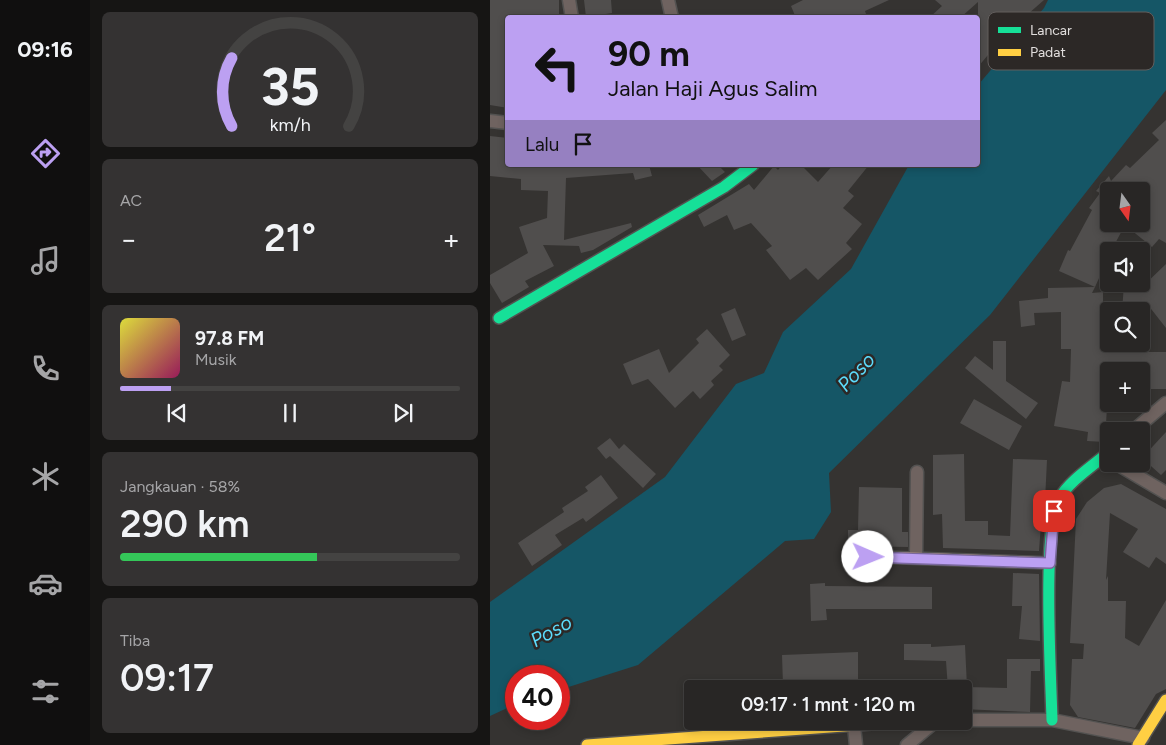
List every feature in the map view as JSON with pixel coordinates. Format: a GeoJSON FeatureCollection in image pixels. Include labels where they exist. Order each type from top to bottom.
{"type":"FeatureCollection","features":[{"type":"Feature","properties":{"kind":"street"},"geometry":{"type":"LineString","coordinates":[[569,0],[572,15]]}},
{"type":"Feature","properties":{"kind":"street"},"geometry":{"type":"LineString","coordinates":[[668,0],[671,15]]}},
{"type":"Feature","properties":{"kind":"street"},"geometry":{"type":"LineString","coordinates":[[490,121],[505,123]]}},
{"type":"Feature","properties":{"kind":"street"},"geometry":{"type":"LineString","coordinates":[[499,318],[724,188],[748,167]]}},
{"type":"Feature","properties":{"kind":"street"},"geometry":{"type":"LineString","coordinates":[[1144,422],[1166,403]]}},
{"type":"Feature","properties":{"kind":"street"},"geometry":{"type":"LineString","coordinates":[[1052,720],[1050,563],[1051,530],[1054,511],[1059,498],[1069,486],[1100,461]]}},
{"type":"Feature","properties":{"kind":"street"},"geometry":{"type":"LineString","coordinates":[[916,557],[917,472]]}},
{"type":"Feature","properties":{"kind":"street"},"geometry":{"type":"LineString","coordinates":[[1131,472],[1166,493]]}},
{"type":"Feature","properties":{"kind":"street"},"geometry":{"type":"LineString","coordinates":[[851,556],[1050,563]]}},
{"type":"Feature","properties":{"kind":"street"},"geometry":{"type":"LineString","coordinates":[[972,720],[1052,720],[1141,741],[1166,700]]}},
{"type":"Feature","properties":{"kind":"street"},"geometry":{"type":"LineString","coordinates":[[587,745],[798,730]]}},
{"type":"Feature","properties":{"kind":"street"},"geometry":{"type":"LineString","coordinates":[[854,730],[856,745]]}},
{"type":"Feature","properties":{"kind":"street"},"geometry":{"type":"LineString","coordinates":[[907,745],[925,730]]}},
{"type":"Feature","properties":{"kind":"water","name":"Poso"},"geometry":{"type":"Polygon","coordinates":[[[1048,0],[1166,0],[1166,90],[990,315],[829,473],[831,512],[814,539],[785,541],[638,665],[570,687],[570,665],[505,665],[505,709],[490,716],[490,602],[665,477],[736,384],[764,373],[783,332],[851,269],[908,167],[980,167],[980,83],[991,70],[1154,70],[1154,12],[1041,12],[1048,0]]]}},
{"type":"Feature","properties":{"kind":"building"},"geometry":{"type":"Polygon","coordinates":[[[490,0],[559,0],[559,15],[505,15],[505,108],[490,105],[490,0]]]}},
{"type":"Feature","properties":{"kind":"building"},"geometry":{"type":"Polygon","coordinates":[[[584,0],[611,0],[612,13],[586,15],[584,0]]]}},
{"type":"Feature","properties":{"kind":"building"},"geometry":{"type":"Polygon","coordinates":[[[803,0],[889,0],[865,11],[866,14],[864,15],[795,15],[791,6],[803,0]]]}},
{"type":"Feature","properties":{"kind":"building"},"geometry":{"type":"Polygon","coordinates":[[[935,0],[1044,0],[1030,12],[988,12],[988,55],[980,65],[980,15],[978,15],[978,2],[963,15],[932,15],[942,6],[935,0]]]}},
{"type":"Feature","properties":{"kind":"building"},"geometry":{"type":"Polygon","coordinates":[[[1166,120],[1166,243],[1159,239],[1152,247],[1150,242],[1146,242],[1134,232],[1150,232],[1150,182],[1104,182],[1109,176],[1111,181],[1126,165],[1130,168],[1159,140],[1152,133],[1166,120]]]}},
{"type":"Feature","properties":{"kind":"building"},"geometry":{"type":"Polygon","coordinates":[[[490,136],[505,138],[505,167],[650,167],[652,176],[635,180],[633,173],[566,178],[564,240],[631,223],[632,227],[593,250],[581,253],[579,246],[543,245],[554,266],[525,281],[529,287],[502,303],[490,283],[490,275],[528,253],[519,227],[547,218],[548,191],[521,190],[521,179],[490,176],[490,136]]]}},
{"type":"Feature","properties":{"kind":"building"},"geometry":{"type":"Polygon","coordinates":[[[699,167],[720,167],[725,172],[712,181],[699,167]]]}},
{"type":"Feature","properties":{"kind":"building"},"geometry":{"type":"Polygon","coordinates":[[[773,167],[778,170],[780,167],[803,167],[818,182],[831,167],[867,167],[848,191],[854,196],[843,208],[862,224],[846,243],[852,249],[818,280],[806,268],[790,280],[766,250],[772,246],[751,223],[734,230],[727,215],[704,227],[698,215],[749,184],[754,190],[773,167]]]}},
{"type":"Feature","properties":{"kind":"building"},"geometry":{"type":"Polygon","coordinates":[[[1100,193],[1100,232],[1121,232],[1116,242],[1100,242],[1100,276],[1095,287],[1059,271],[1068,250],[1070,251],[1092,210],[1089,208],[1100,193]]]}},
{"type":"Feature","properties":{"kind":"building"},"geometry":{"type":"Polygon","coordinates":[[[1166,264],[1166,328],[1150,308],[1150,302],[1123,302],[1123,292],[1150,292],[1150,279],[1166,264]]]}},
{"type":"Feature","properties":{"kind":"building"},"geometry":{"type":"Polygon","coordinates":[[[1095,287],[1092,293],[1103,292],[1103,302],[1100,302],[1100,352],[1166,352],[1166,389],[1150,389],[1150,362],[1100,362],[1100,412],[1107,412],[1106,422],[1100,422],[1100,442],[1087,441],[1088,432],[1054,426],[1062,381],[1070,382],[1071,349],[1061,349],[1061,312],[1034,313],[1035,325],[1021,327],[1019,301],[1048,298],[1048,288],[1095,287]]]}},
{"type":"Feature","properties":{"kind":"building"},"geometry":{"type":"Polygon","coordinates":[[[735,308],[746,335],[732,341],[721,314],[735,308]]]}},
{"type":"Feature","properties":{"kind":"building"},"geometry":{"type":"Polygon","coordinates":[[[707,329],[730,355],[719,366],[723,370],[711,381],[714,385],[700,399],[693,391],[675,408],[648,379],[632,385],[623,364],[659,349],[669,373],[699,343],[696,339],[707,329]]]}},
{"type":"Feature","properties":{"kind":"building"},"geometry":{"type":"Polygon","coordinates":[[[993,341],[1006,341],[1006,381],[1038,403],[1026,419],[965,368],[975,356],[993,370],[993,341]]]}},
{"type":"Feature","properties":{"kind":"building"},"geometry":{"type":"Polygon","coordinates":[[[974,399],[1022,426],[1009,450],[960,423],[974,399]]]}},
{"type":"Feature","properties":{"kind":"building"},"geometry":{"type":"Polygon","coordinates":[[[1166,432],[1166,470],[1161,475],[1150,465],[1150,449],[1166,432]]]}},
{"type":"Feature","properties":{"kind":"building"},"geometry":{"type":"Polygon","coordinates":[[[610,438],[619,449],[624,444],[656,474],[643,488],[610,456],[606,459],[597,448],[610,438]]]}},
{"type":"Feature","properties":{"kind":"building"},"geometry":{"type":"Polygon","coordinates":[[[964,454],[965,521],[988,521],[988,535],[1010,536],[1013,459],[1047,460],[1045,501],[1042,510],[1039,551],[943,548],[942,514],[933,515],[933,455],[964,454]]]}},
{"type":"Feature","properties":{"kind":"building"},"geometry":{"type":"Polygon","coordinates":[[[601,475],[618,498],[586,522],[583,518],[555,535],[562,545],[532,566],[518,543],[564,512],[562,508],[588,491],[585,487],[601,475]]]}},
{"type":"Feature","properties":{"kind":"building"},"geometry":{"type":"Polygon","coordinates":[[[1121,484],[1166,509],[1166,564],[1156,557],[1149,568],[1123,552],[1138,529],[1110,513],[1106,580],[1108,576],[1108,601],[1126,601],[1125,638],[1139,646],[1166,600],[1166,689],[1156,694],[1135,728],[1078,717],[1070,705],[1072,659],[1083,659],[1084,644],[1070,643],[1076,519],[1087,502],[1104,488],[1121,484]]]}},
{"type":"Feature","properties":{"kind":"building"},"geometry":{"type":"Polygon","coordinates":[[[859,487],[902,488],[902,532],[908,532],[908,547],[848,546],[848,530],[858,530],[859,487]]]}},
{"type":"Feature","properties":{"kind":"building"},"geometry":{"type":"Polygon","coordinates":[[[1013,573],[1039,574],[1040,641],[1019,639],[1022,606],[1012,606],[1013,573]]]}},
{"type":"Feature","properties":{"kind":"building"},"geometry":{"type":"Polygon","coordinates":[[[825,583],[825,586],[932,587],[932,609],[826,609],[827,620],[811,621],[810,584],[825,583]]]}},
{"type":"Feature","properties":{"kind":"building"},"geometry":{"type":"Polygon","coordinates":[[[904,644],[931,644],[931,647],[965,645],[967,680],[947,680],[946,661],[904,660],[904,644]]]}},
{"type":"Feature","properties":{"kind":"building"},"geometry":{"type":"Polygon","coordinates":[[[858,652],[858,680],[783,680],[782,655],[858,652]]]}},
{"type":"Feature","properties":{"kind":"building"},"geometry":{"type":"Polygon","coordinates":[[[1007,659],[1040,659],[1040,671],[1031,671],[1030,712],[972,709],[972,687],[1007,688],[1007,659]]]}},
{"type":"Feature","properties":{"kind":"traffic: fast"},"geometry":{"type":"LineString","coordinates":[[499,318],[724,187],[750,167]]}},
{"type":"Feature","properties":{"kind":"traffic: fast"},"geometry":{"type":"LineString","coordinates":[[1052,720],[1049,570],[1054,515],[1059,499],[1064,492],[1100,459]]}},
{"type":"Feature","properties":{"kind":"traffic: slow"},"geometry":{"type":"LineString","coordinates":[[851,556],[1050,563]]}},
{"type":"Feature","properties":{"kind":"traffic: slow"},"geometry":{"type":"LineString","coordinates":[[1138,745],[1166,700]]}},
{"type":"Feature","properties":{"kind":"traffic: slow"},"geometry":{"type":"LineString","coordinates":[[587,745],[790,730]]}},
{"type":"Feature","properties":{"kind":"route"},"geometry":{"type":"LineString","coordinates":[[868,557],[916,557],[1050,563],[1051,530],[1054,511]]}}]}
